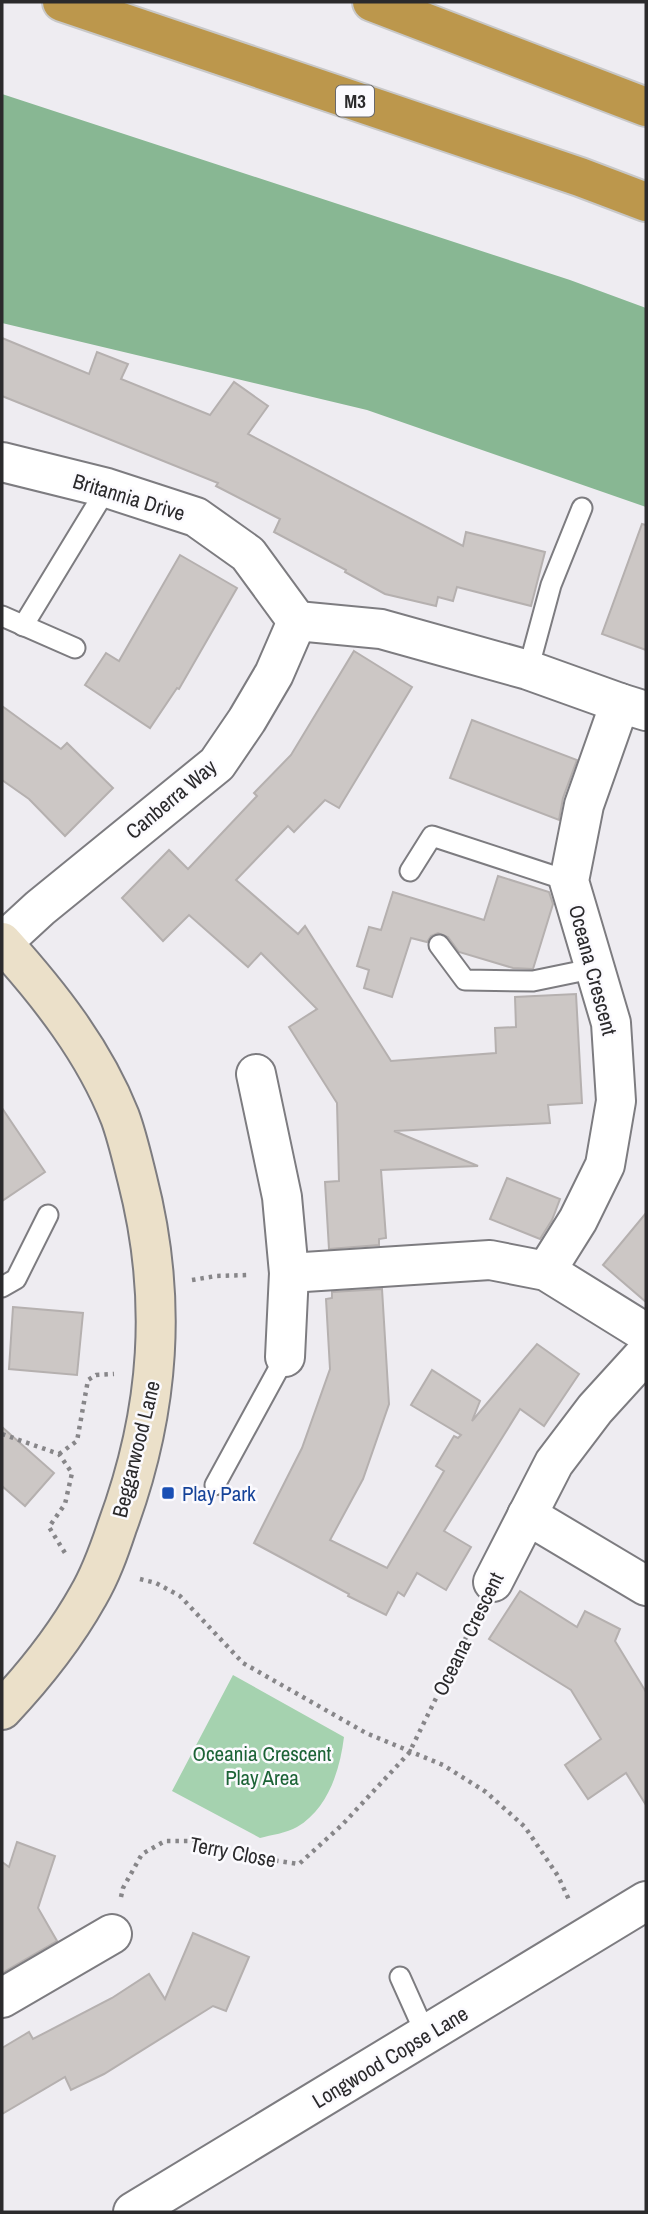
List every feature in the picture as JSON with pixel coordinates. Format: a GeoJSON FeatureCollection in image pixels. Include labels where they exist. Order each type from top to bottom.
{"type":"FeatureCollection","features":[{"type":"Feature","properties":{"kind":"highway","name":"M3"},"geometry":{"type":"LineString","coordinates":[[62,2],[580,177],[646,202]]}},
{"type":"Feature","properties":{"kind":"highway"},"geometry":{"type":"LineString","coordinates":[[372,2],[646,107]]}},
{"type":"Feature","properties":{"kind":"street","name":"Britannia Drive"},"geometry":{"type":"LineString","coordinates":[[2,462],[107,488],[196,517],[248,554],[297,621]]}},
{"type":"Feature","properties":{"kind":"street","name":"Oceana Crescent"},"geometry":{"type":"LineString","coordinates":[[297,621],[381,629],[528,670],[633,707],[584,806],[569,881],[611,1023],[616,1101],[614,1114],[605,1165],[578,1220],[546,1271]]}},
{"type":"Feature","properties":{"kind":"street","name":"Canberra Way"},"geometry":{"type":"LineString","coordinates":[[2,942],[217,764],[274,674],[297,621]]}},
{"type":"Feature","properties":{"kind":"street","name":"Beggarwood Lane"},"geometry":{"type":"LineString","coordinates":[[2,942],[72,1027],[120,1117],[145,1210],[156,1281],[155,1370],[138,1461],[125,1505],[102,1569],[87,1598],[24,1686],[2,1710]]}},
{"type":"Feature","properties":{"kind":"street"},"geometry":{"type":"LineString","coordinates":[[256,1074],[282,1197],[272,1274],[285,1357]]}},
{"type":"Feature","properties":{"kind":"street"},"geometry":{"type":"LineString","coordinates":[[272,1274],[490,1260],[546,1271],[646,1333]]}},
{"type":"Feature","properties":{"kind":"street","name":"Oceana Crescent"},"geometry":{"type":"LineString","coordinates":[[493,1581],[554,1463],[595,1409],[646,1353]]}},
{"type":"Feature","properties":{"kind":"street"},"geometry":{"type":"LineString","coordinates":[[527,1515],[646,1586]]}},
{"type":"Feature","properties":{"kind":"street","name":"Longwood Copse Lane"},"geometry":{"type":"LineString","coordinates":[[133,2212],[646,1901]]}},
{"type":"Feature","properties":{"kind":"street"},"geometry":{"type":"LineString","coordinates":[[2,1998],[112,1934]]}},
{"type":"Feature","properties":{"kind":"lane"},"geometry":{"type":"LineString","coordinates":[[23,626],[107,488]]}},
{"type":"Feature","properties":{"kind":"lane"},"geometry":{"type":"LineString","coordinates":[[528,670],[551,585],[582,508]]}},
{"type":"Feature","properties":{"kind":"lane"},"geometry":{"type":"LineString","coordinates":[[2,616],[75,648]]}},
{"type":"Feature","properties":{"kind":"lane"},"geometry":{"type":"LineString","coordinates":[[410,871],[432,836],[569,881]]}},
{"type":"Feature","properties":{"kind":"lane"},"geometry":{"type":"LineString","coordinates":[[439,945],[465,980],[533,981],[596,968]]}},
{"type":"Feature","properties":{"kind":"lane"},"geometry":{"type":"LineString","coordinates":[[2,1287],[16,1279],[48,1216]]}},
{"type":"Feature","properties":{"kind":"lane"},"geometry":{"type":"LineString","coordinates":[[215,1485],[285,1357]]}},
{"type":"Feature","properties":{"kind":"lane"},"geometry":{"type":"LineString","coordinates":[[400,1977],[426,2035]]}},
{"type":"Feature","properties":{"kind":"path"},"geometry":{"type":"LineString","coordinates":[[156,1281],[272,1274]]}},
{"type":"Feature","properties":{"kind":"path"},"geometry":{"type":"LineString","coordinates":[[59,1454],[77,1441],[88,1380],[96,1375],[122,1374]]}},
{"type":"Feature","properties":{"kind":"path"},"geometry":{"type":"LineString","coordinates":[[2,1434],[59,1454],[72,1473],[65,1504],[49,1527],[68,1558]]}},
{"type":"Feature","properties":{"kind":"path","name":"Oceana Crescent"},"geometry":{"type":"LineString","coordinates":[[409,1753],[493,1581]]}},
{"type":"Feature","properties":{"kind":"path"},"geometry":{"type":"LineString","coordinates":[[156,1583],[180,1596],[243,1662],[366,1732],[409,1753],[443,1765],[486,1792],[525,1827],[558,1876],[587,1937]]}},
{"type":"Feature","properties":{"kind":"path","name":"Terry Close"},"geometry":{"type":"LineString","coordinates":[[112,1934],[123,1888],[142,1854],[165,1842],[192,1841],[246,1856],[299,1864],[342,1825],[409,1753]]}},
{"type":"Feature","properties":{"kind":"green space"},"geometry":{"type":"Polygon","coordinates":[[[2,94],[570,280],[646,308],[646,507],[367,410],[2,323],[2,94]]]}},
{"type":"Feature","properties":{"kind":"green space","name":"Oceania Crescent Play Area"},"geometry":{"type":"Polygon","coordinates":[[[233,1675],[344,1737],[331,1788],[317,1810],[289,1831],[260,1838],[172,1791],[233,1675]]]}},
{"type":"Feature","properties":{"kind":"building"},"geometry":{"type":"Polygon","coordinates":[[[2,338],[89,374],[97,352],[128,364],[121,379],[210,415],[234,382],[268,406],[248,434],[463,546],[466,532],[545,552],[531,606],[457,587],[453,601],[438,597],[436,606],[385,594],[274,532],[280,519],[216,486],[218,483],[2,396],[2,338]]]}},
{"type":"Feature","properties":{"kind":"building"},"geometry":{"type":"Polygon","coordinates":[[[642,524],[646,525],[646,650],[602,634],[642,524]]]}},
{"type":"Feature","properties":{"kind":"building"},"geometry":{"type":"Polygon","coordinates":[[[180,555],[237,588],[179,689],[177,688],[150,728],[85,685],[106,653],[119,661],[180,555]]]}},
{"type":"Feature","properties":{"kind":"building"},"geometry":{"type":"Polygon","coordinates":[[[354,651],[412,687],[339,808],[325,800],[294,832],[288,826],[236,880],[298,934],[305,926],[391,1061],[496,1053],[495,1028],[516,1027],[515,997],[576,994],[582,1103],[548,1105],[550,1123],[394,1131],[478,1166],[381,1170],[386,1238],[379,1239],[379,1245],[329,1249],[325,1182],[339,1181],[337,1103],[289,1027],[317,1009],[261,953],[248,967],[189,915],[163,941],[122,898],[169,850],[188,869],[257,796],[254,793],[291,755],[354,651]]]}},
{"type":"Feature","properties":{"kind":"building"},"geometry":{"type":"Polygon","coordinates":[[[2,706],[61,749],[67,743],[113,788],[65,836],[29,799],[2,780],[2,706]]]}},
{"type":"Feature","properties":{"kind":"building"},"geometry":{"type":"Polygon","coordinates":[[[472,720],[577,760],[563,798],[559,820],[450,778],[472,720]]]}},
{"type":"Feature","properties":{"kind":"building"},"geometry":{"type":"Polygon","coordinates":[[[498,876],[549,892],[553,904],[533,969],[513,968],[459,952],[448,937],[438,933],[431,936],[427,942],[411,938],[392,997],[364,988],[369,970],[357,966],[369,927],[381,930],[393,892],[484,920],[498,876]]]}},
{"type":"Feature","properties":{"kind":"building"},"geometry":{"type":"Polygon","coordinates":[[[2,1108],[45,1172],[2,1201],[2,1108]]]}},
{"type":"Feature","properties":{"kind":"building"},"geometry":{"type":"Polygon","coordinates":[[[507,1178],[560,1199],[552,1220],[540,1239],[490,1219],[507,1178]]]}},
{"type":"Feature","properties":{"kind":"building"},"geometry":{"type":"Polygon","coordinates":[[[646,1213],[646,1302],[603,1265],[646,1213]]]}},
{"type":"Feature","properties":{"kind":"building"},"geometry":{"type":"Polygon","coordinates":[[[382,1289],[389,1404],[363,1479],[330,1540],[387,1568],[444,1471],[436,1466],[454,1436],[458,1438],[461,1435],[411,1405],[432,1370],[480,1401],[472,1421],[537,1344],[579,1374],[544,1426],[520,1409],[444,1531],[471,1547],[446,1590],[417,1573],[404,1596],[398,1592],[386,1615],[254,1543],[302,1448],[330,1369],[326,1299],[332,1298],[332,1292],[382,1289]]]}},
{"type":"Feature","properties":{"kind":"building"},"geometry":{"type":"Polygon","coordinates":[[[13,1307],[83,1313],[77,1375],[9,1369],[13,1307]]]}},
{"type":"Feature","properties":{"kind":"building"},"geometry":{"type":"Polygon","coordinates":[[[2,1427],[54,1473],[25,1506],[2,1486],[2,1427]]]}},
{"type":"Feature","properties":{"kind":"building"},"geometry":{"type":"Polygon","coordinates":[[[520,1591],[577,1627],[585,1611],[620,1629],[615,1641],[646,1692],[646,1805],[626,1773],[588,1799],[565,1765],[601,1739],[571,1690],[489,1639],[520,1591]]]}},
{"type":"Feature","properties":{"kind":"building"},"geometry":{"type":"Polygon","coordinates":[[[17,1842],[55,1856],[38,1908],[57,1941],[2,1973],[2,1862],[9,1867],[17,1842]]]}},
{"type":"Feature","properties":{"kind":"building"},"geometry":{"type":"Polygon","coordinates":[[[193,1933],[249,1957],[226,2011],[213,2006],[104,2074],[71,2090],[65,2077],[2,2114],[2,2048],[29,2032],[33,2039],[112,1998],[149,1974],[165,1999],[193,1933]]]}},
{"type":"Feature","properties":{"kind":"place","name":"Play Park"},"geometry":{"type":"Point","coordinates":[168,1493]}}]}
